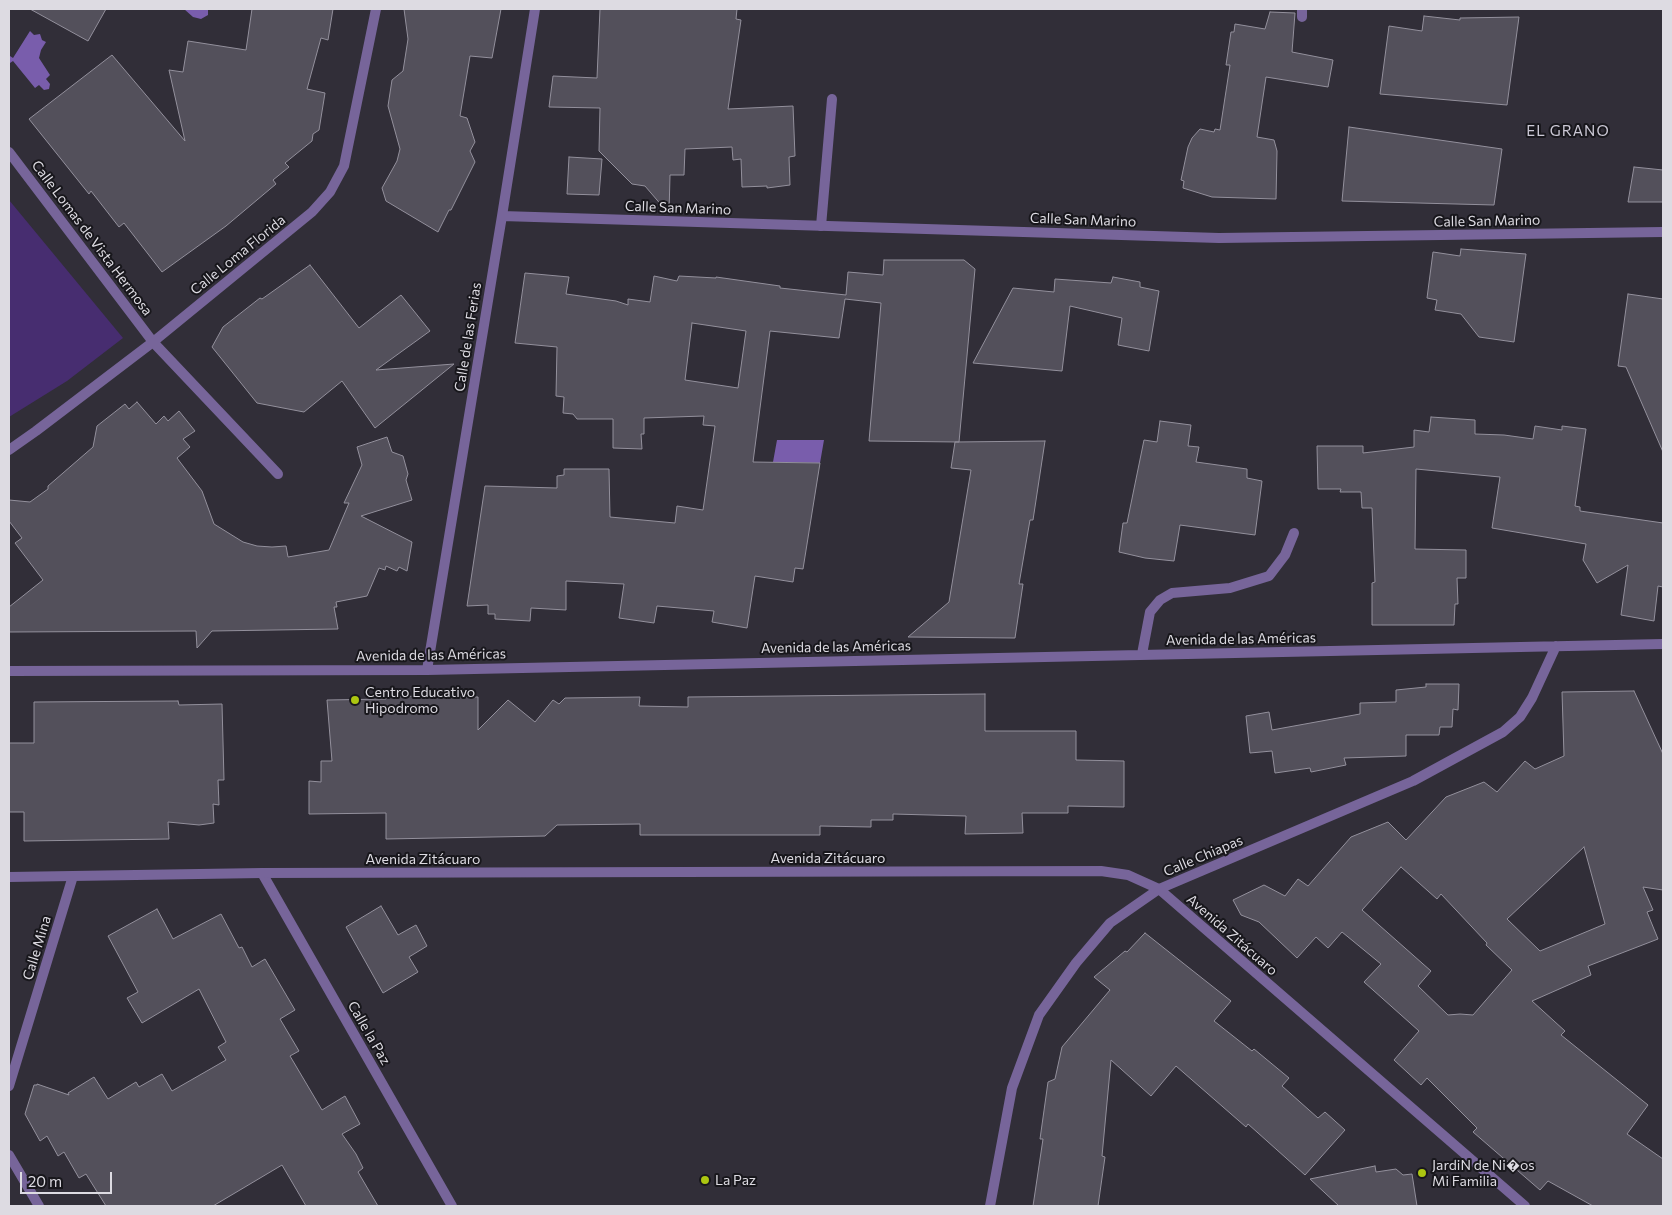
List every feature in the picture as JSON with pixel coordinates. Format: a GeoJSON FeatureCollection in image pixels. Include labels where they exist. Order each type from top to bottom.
{"type":"FeatureCollection","features":[{"type":"Feature","properties":{"kind":"street","name":"Calle Loma Florida"},"geometry":{"type":"LineString","coordinates":[[9,450],[153,342],[312,212],[330,192],[344,166],[376,9]]}},
{"type":"Feature","properties":{"kind":"street","name":"Calle de las Ferias"},"geometry":{"type":"LineString","coordinates":[[427,670],[535,9]]}},
{"type":"Feature","properties":{"kind":"street"},"geometry":{"type":"LineString","coordinates":[[821,226],[832,98]]}},
{"type":"Feature","properties":{"kind":"street","name":"Calle Lomas de Vista Hermosa"},"geometry":{"type":"LineString","coordinates":[[9,152],[153,342],[278,474]]}},
{"type":"Feature","properties":{"kind":"street","name":"Calle San Marino"},"geometry":{"type":"LineString","coordinates":[[502,216],[1219,238],[1663,232]]}},
{"type":"Feature","properties":{"kind":"street"},"geometry":{"type":"LineString","coordinates":[[1142,654],[1150,612],[1160,600],[1172,593],[1230,588],[1269,576],[1285,555],[1294,533]]}},
{"type":"Feature","properties":{"kind":"street","name":"Avenida de las Américas"},"geometry":{"type":"LineString","coordinates":[[9,670],[427,670],[1663,644]]}},
{"type":"Feature","properties":{"kind":"street","name":"Calle Chiapas"},"geometry":{"type":"LineString","coordinates":[[990,1206],[1012,1088],[1039,1015],[1076,963],[1110,923],[1159,889],[1413,781],[1502,732],[1520,717],[1532,698],[1556,646]]}},
{"type":"Feature","properties":{"kind":"street","name":"Avenida Zitácuaro"},"geometry":{"type":"LineString","coordinates":[[9,877],[262,873],[1101,871],[1128,875],[1159,889],[1525,1206]]}},
{"type":"Feature","properties":{"kind":"street","name":"Calle la Paz"},"geometry":{"type":"LineString","coordinates":[[262,873],[452,1206]]}},
{"type":"Feature","properties":{"kind":"street","name":"Calle Mina"},"geometry":{"type":"LineString","coordinates":[[9,1086],[73,876]]}},
{"type":"Feature","properties":{"kind":"street"},"geometry":{"type":"LineString","coordinates":[[9,1155],[39,1206]]}},
{"type":"Feature","properties":{"kind":"shaded area"},"geometry":{"type":"Polygon","coordinates":[[[184,9],[208,9],[208,15],[201,19],[193,17],[184,9]]]}},
{"type":"Feature","properties":{"kind":"shaded area"},"geometry":{"type":"Polygon","coordinates":[[[30,31],[34,35],[40,34],[42,40],[46,42],[39,58],[50,75],[46,79],[50,84],[49,89],[44,90],[39,85],[35,88],[13,61],[9,62],[10,56],[13,58],[30,31]]]}},
{"type":"Feature","properties":{"kind":"shaded area"},"geometry":{"type":"Polygon","coordinates":[[[9,200],[123,338],[67,381],[9,417],[9,200]]]}},
{"type":"Feature","properties":{"kind":"shaded area"},"geometry":{"type":"Polygon","coordinates":[[[777,440],[824,440],[820,463],[773,462],[777,440]]]}},
{"type":"Feature","properties":{"kind":"building"},"geometry":{"type":"Polygon","coordinates":[[[30,9],[106,9],[88,41],[30,9]]]}},
{"type":"Feature","properties":{"kind":"building"},"geometry":{"type":"Polygon","coordinates":[[[252,9],[333,9],[328,40],[321,38],[307,89],[325,93],[319,130],[313,134],[312,141],[285,163],[289,167],[273,180],[276,184],[226,226],[162,272],[124,223],[119,227],[91,191],[89,194],[29,119],[112,55],[185,141],[169,70],[183,72],[188,41],[246,50],[252,9]]]}},
{"type":"Feature","properties":{"kind":"building"},"geometry":{"type":"Polygon","coordinates":[[[404,9],[501,9],[492,58],[470,56],[460,116],[467,118],[475,142],[470,151],[475,162],[438,232],[386,201],[382,188],[397,161],[400,149],[388,106],[392,80],[403,71],[408,39],[404,9]]]}},
{"type":"Feature","properties":{"kind":"building"},"geometry":{"type":"Polygon","coordinates":[[[600,9],[737,9],[736,19],[741,20],[728,109],[793,106],[795,156],[789,157],[790,185],[767,188],[767,186],[742,187],[741,159],[733,160],[732,147],[685,149],[684,175],[670,175],[669,214],[645,186],[632,184],[599,151],[600,108],[549,107],[553,76],[597,78],[600,9]]]}},
{"type":"Feature","properties":{"kind":"building"},"geometry":{"type":"Polygon","coordinates":[[[1270,12],[1295,13],[1292,52],[1333,60],[1328,87],[1266,77],[1257,137],[1274,140],[1277,151],[1276,199],[1212,197],[1183,188],[1184,181],[1181,180],[1188,147],[1192,138],[1200,129],[1214,132],[1215,129],[1220,130],[1230,65],[1226,65],[1231,32],[1234,32],[1235,24],[1265,29],[1270,12]]]}},
{"type":"Feature","properties":{"kind":"building"},"geometry":{"type":"Polygon","coordinates":[[[1424,16],[1460,20],[1460,18],[1519,17],[1507,105],[1380,94],[1389,26],[1422,31],[1424,16]]]}},
{"type":"Feature","properties":{"kind":"building"},"geometry":{"type":"Polygon","coordinates":[[[1349,127],[1502,149],[1494,205],[1342,201],[1349,127]]]}},
{"type":"Feature","properties":{"kind":"building"},"geometry":{"type":"Polygon","coordinates":[[[569,157],[602,159],[599,195],[567,194],[569,157]]]}},
{"type":"Feature","properties":{"kind":"building"},"geometry":{"type":"Polygon","coordinates":[[[1634,167],[1663,170],[1663,202],[1628,202],[1634,167]]]}},
{"type":"Feature","properties":{"kind":"building"},"geometry":{"type":"Polygon","coordinates":[[[1461,249],[1526,254],[1514,342],[1479,337],[1461,314],[1435,310],[1437,300],[1427,298],[1433,252],[1460,256],[1461,249]]]}},
{"type":"Feature","properties":{"kind":"building"},"geometry":{"type":"Polygon","coordinates":[[[884,260],[964,260],[975,269],[959,442],[869,441],[881,303],[845,299],[839,338],[770,331],[753,462],[820,463],[803,569],[795,568],[793,582],[755,576],[747,628],[712,622],[714,611],[657,606],[654,623],[619,618],[624,584],[566,581],[566,610],[531,608],[530,621],[495,619],[495,614],[488,614],[488,605],[467,606],[485,486],[557,488],[557,476],[564,475],[564,469],[609,469],[610,517],[675,523],[677,506],[703,510],[715,426],[703,425],[704,416],[644,418],[644,434],[641,434],[642,449],[613,448],[613,419],[577,419],[573,414],[563,413],[564,397],[556,396],[557,347],[515,343],[525,273],[569,277],[566,294],[616,301],[628,305],[628,299],[650,302],[654,276],[677,281],[679,276],[716,277],[780,286],[780,288],[846,295],[848,272],[883,275],[884,260]],[[692,323],[685,380],[738,388],[746,331],[692,323]]]}},
{"type":"Feature","properties":{"kind":"building"},"geometry":{"type":"Polygon","coordinates":[[[310,265],[359,328],[401,295],[430,331],[376,370],[454,364],[375,428],[342,381],[304,412],[257,403],[212,347],[223,327],[260,298],[262,299],[310,265]]]}},
{"type":"Feature","properties":{"kind":"building"},"geometry":{"type":"Polygon","coordinates":[[[1113,277],[1140,282],[1140,287],[1159,291],[1149,351],[1118,345],[1122,318],[1070,306],[1062,371],[973,363],[1013,288],[1054,292],[1055,279],[1111,283],[1113,277]]]}},
{"type":"Feature","properties":{"kind":"building"},"geometry":{"type":"Polygon","coordinates":[[[1628,294],[1663,299],[1663,452],[1626,367],[1618,366],[1628,294]]]}},
{"type":"Feature","properties":{"kind":"building"},"geometry":{"type":"Polygon","coordinates":[[[137,402],[156,424],[164,416],[168,421],[179,411],[195,431],[183,439],[190,447],[177,458],[202,491],[214,524],[243,542],[257,546],[286,546],[288,557],[329,550],[349,503],[344,503],[362,465],[357,447],[387,437],[392,452],[403,456],[408,474],[406,480],[412,500],[361,516],[412,542],[407,571],[399,567],[397,571],[386,566],[385,570],[379,568],[367,596],[336,602],[337,607],[334,607],[338,629],[212,631],[197,648],[196,631],[9,632],[9,607],[43,580],[15,543],[22,538],[9,521],[9,500],[30,502],[48,489],[48,486],[93,447],[97,426],[125,404],[129,409],[137,402]]]}},
{"type":"Feature","properties":{"kind":"building"},"geometry":{"type":"Polygon","coordinates":[[[1431,417],[1475,420],[1475,434],[1533,439],[1535,426],[1562,430],[1562,426],[1586,429],[1575,506],[1580,507],[1580,511],[1663,523],[1663,587],[1658,586],[1654,621],[1621,615],[1628,565],[1597,583],[1583,560],[1586,544],[1492,528],[1500,477],[1416,469],[1415,549],[1466,550],[1466,578],[1457,578],[1458,604],[1455,604],[1454,625],[1372,625],[1372,583],[1375,582],[1372,508],[1362,508],[1361,492],[1340,492],[1341,489],[1318,489],[1317,446],[1363,446],[1363,453],[1414,447],[1414,430],[1429,432],[1431,417]]]}},
{"type":"Feature","properties":{"kind":"building"},"geometry":{"type":"Polygon","coordinates":[[[1160,421],[1191,425],[1188,446],[1199,447],[1196,462],[1247,469],[1247,478],[1262,481],[1255,535],[1180,525],[1174,561],[1145,558],[1119,552],[1123,523],[1127,523],[1144,440],[1157,442],[1160,421]]]}},
{"type":"Feature","properties":{"kind":"building"},"geometry":{"type":"Polygon","coordinates":[[[1045,441],[1033,520],[1030,520],[1019,584],[1023,584],[1015,638],[908,637],[949,602],[971,470],[951,468],[955,442],[1045,441]]]}},
{"type":"Feature","properties":{"kind":"building"},"geometry":{"type":"Polygon","coordinates":[[[1426,684],[1459,684],[1458,710],[1453,709],[1452,727],[1440,727],[1439,735],[1406,735],[1406,756],[1344,758],[1346,765],[1311,772],[1310,768],[1275,773],[1272,751],[1250,753],[1246,716],[1269,712],[1272,730],[1360,714],[1360,703],[1396,702],[1396,690],[1426,687],[1426,684]]]}},
{"type":"Feature","properties":{"kind":"building"},"geometry":{"type":"Polygon","coordinates":[[[1634,691],[1663,754],[1663,890],[1643,887],[1653,910],[1647,912],[1658,939],[1588,966],[1591,975],[1532,1001],[1565,1031],[1561,1035],[1648,1105],[1627,1134],[1663,1159],[1663,1206],[1593,1206],[1548,1181],[1540,1190],[1473,1132],[1477,1128],[1427,1078],[1421,1085],[1394,1060],[1419,1031],[1364,982],[1381,964],[1342,932],[1328,948],[1316,937],[1297,958],[1259,922],[1241,915],[1233,900],[1264,885],[1285,896],[1298,879],[1308,886],[1351,837],[1388,822],[1406,840],[1446,797],[1484,782],[1497,792],[1525,761],[1535,769],[1564,756],[1562,692],[1634,691]],[[1584,847],[1507,919],[1540,951],[1605,924],[1584,847]],[[1401,867],[1362,910],[1431,971],[1418,986],[1448,1015],[1473,1015],[1512,970],[1486,945],[1487,943],[1441,894],[1437,899],[1401,867]]]}},
{"type":"Feature","properties":{"kind":"building"},"geometry":{"type":"Polygon","coordinates":[[[985,694],[985,731],[1076,731],[1076,760],[1124,761],[1124,807],[1068,806],[1068,813],[1022,813],[1023,833],[965,834],[966,816],[893,814],[893,820],[871,820],[871,827],[820,826],[820,835],[640,835],[640,824],[557,825],[545,836],[386,839],[386,813],[309,814],[309,781],[321,782],[321,761],[332,761],[327,700],[386,699],[386,696],[478,697],[478,730],[508,700],[535,722],[553,700],[559,704],[565,698],[640,697],[639,706],[688,707],[688,697],[985,694]]]}},
{"type":"Feature","properties":{"kind":"building"},"geometry":{"type":"Polygon","coordinates":[[[178,701],[179,705],[222,704],[224,780],[218,780],[219,805],[213,804],[214,823],[199,825],[168,822],[169,839],[24,841],[24,812],[9,812],[9,743],[34,743],[34,702],[178,701]]]}},
{"type":"Feature","properties":{"kind":"building"},"geometry":{"type":"Polygon","coordinates":[[[381,906],[398,935],[416,925],[427,946],[409,957],[418,972],[383,993],[346,927],[381,906]]]}},
{"type":"Feature","properties":{"kind":"building"},"geometry":{"type":"Polygon","coordinates":[[[157,909],[173,939],[221,914],[239,948],[242,947],[252,967],[265,959],[295,1010],[280,1019],[299,1051],[290,1056],[322,1110],[345,1096],[360,1124],[342,1134],[363,1168],[358,1172],[378,1206],[306,1206],[282,1165],[213,1206],[106,1206],[86,1174],[79,1178],[64,1152],[58,1156],[47,1136],[40,1141],[25,1114],[34,1085],[37,1084],[69,1095],[68,1093],[94,1077],[108,1099],[136,1082],[139,1087],[162,1074],[172,1091],[226,1060],[218,1047],[226,1042],[199,989],[142,1023],[127,998],[138,992],[108,936],[157,909]]]}},
{"type":"Feature","properties":{"kind":"building"},"geometry":{"type":"Polygon","coordinates":[[[1145,933],[1231,1001],[1214,1021],[1252,1051],[1254,1049],[1289,1078],[1282,1086],[1318,1118],[1325,1112],[1345,1130],[1305,1175],[1248,1124],[1246,1127],[1176,1066],[1151,1096],[1111,1060],[1102,1156],[1105,1157],[1098,1206],[1033,1206],[1043,1139],[1040,1139],[1048,1082],[1055,1079],[1062,1047],[1110,990],[1094,977],[1125,951],[1127,952],[1145,933]]]}},
{"type":"Feature","properties":{"kind":"building"},"geometry":{"type":"Polygon","coordinates":[[[1375,1166],[1376,1172],[1396,1169],[1403,1175],[1412,1174],[1417,1206],[1339,1206],[1310,1179],[1375,1166]]]}},
{"type":"Feature","properties":{"kind":"place","name":"Centro Educativo Hipodromo"},"geometry":{"type":"Point","coordinates":[355,700]}},
{"type":"Feature","properties":{"kind":"place","name":"JardiN de Ni�os Mi Familia"},"geometry":{"type":"Point","coordinates":[1422,1173]}},
{"type":"Feature","properties":{"kind":"place","name":"La Paz"},"geometry":{"type":"Point","coordinates":[705,1180]}},
{"type":"Feature","properties":{"kind":"district","name":"EL GRANO"},"geometry":{"type":"Point","coordinates":[1568,131]}}]}
